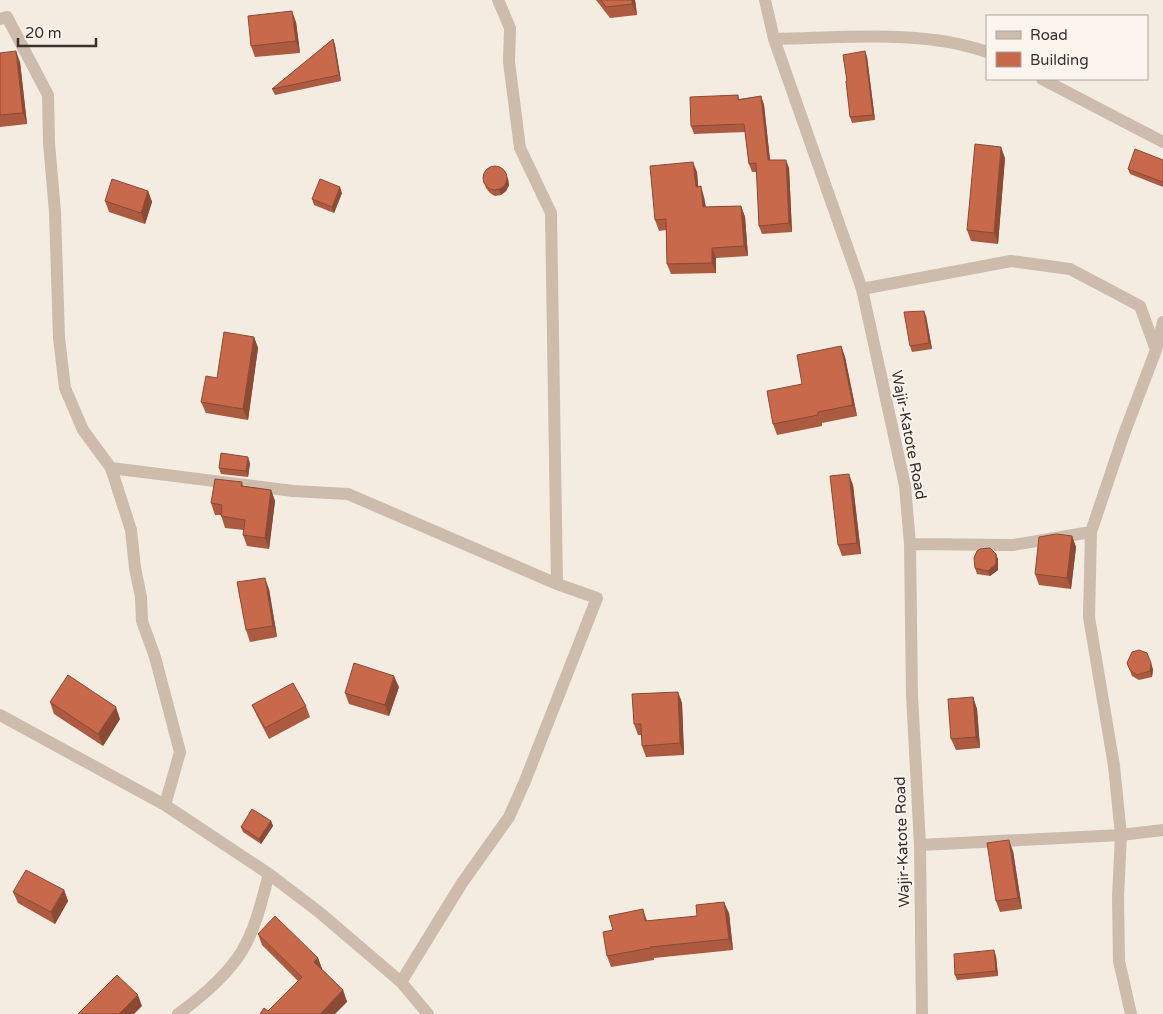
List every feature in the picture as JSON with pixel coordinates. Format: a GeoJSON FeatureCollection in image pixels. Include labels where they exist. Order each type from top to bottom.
{"type":"FeatureCollection","features":[{"type":"Feature","properties":{"kind":"street"},"geometry":{"type":"LineString","coordinates":[[498,0],[510,28],[509,62],[520,148],[552,213],[557,584]]}},
{"type":"Feature","properties":{"kind":"street","name":"Wajir-Katote Road"},"geometry":{"type":"LineString","coordinates":[[765,0],[774,38],[862,289],[905,486],[910,544],[912,695],[920,845],[922,1014]]}},
{"type":"Feature","properties":{"kind":"street"},"geometry":{"type":"LineString","coordinates":[[0,19],[7,17],[48,95],[49,143],[55,212],[59,338],[65,388],[83,430],[112,468],[131,530],[135,568],[141,597],[142,621],[155,657],[180,752],[164,805]]}},
{"type":"Feature","properties":{"kind":"street"},"geometry":{"type":"LineString","coordinates":[[774,38],[912,37],[966,44],[986,52]]}},
{"type":"Feature","properties":{"kind":"street"},"geometry":{"type":"LineString","coordinates":[[1044,80],[1163,142]]}},
{"type":"Feature","properties":{"kind":"street"},"geometry":{"type":"LineString","coordinates":[[862,289],[1011,261],[1070,269],[1140,306],[1159,352]]}},
{"type":"Feature","properties":{"kind":"street"},"geometry":{"type":"LineString","coordinates":[[1130,1014],[1119,960],[1118,897],[1121,835],[1114,766],[1090,617],[1091,532],[1124,434],[1159,352],[1163,322]]}},
{"type":"Feature","properties":{"kind":"street"},"geometry":{"type":"LineString","coordinates":[[112,468],[293,491],[348,494],[557,584],[597,598],[525,781],[508,817],[462,883],[401,982]]}},
{"type":"Feature","properties":{"kind":"street"},"geometry":{"type":"LineString","coordinates":[[910,544],[1013,545],[1091,532]]}},
{"type":"Feature","properties":{"kind":"street"},"geometry":{"type":"LineString","coordinates":[[0,715],[164,805],[269,874],[319,912],[401,982],[428,1014]]}},
{"type":"Feature","properties":{"kind":"street"},"geometry":{"type":"LineString","coordinates":[[920,845],[1121,835],[1163,830]]}},
{"type":"Feature","properties":{"kind":"street"},"geometry":{"type":"LineString","coordinates":[[178,1014],[196,1001],[242,951],[253,928],[269,874]]}},
{"type":"Feature","properties":{"kind":"building"},"geometry":{"type":"Polygon","coordinates":[[[601,0],[632,0],[632,4],[606,7],[601,0]]]}},
{"type":"Feature","properties":{"kind":"building"},"geometry":{"type":"Polygon","coordinates":[[[292,11],[296,41],[251,46],[248,16],[292,11]]]}},
{"type":"Feature","properties":{"kind":"building"},"geometry":{"type":"Polygon","coordinates":[[[333,39],[339,75],[272,89],[333,39]]]}},
{"type":"Feature","properties":{"kind":"building"},"geometry":{"type":"Polygon","coordinates":[[[16,51],[23,113],[0,115],[0,53],[16,51]]]}},
{"type":"Feature","properties":{"kind":"building"},"geometry":{"type":"Polygon","coordinates":[[[865,51],[873,115],[850,117],[843,55],[865,51]]]}},
{"type":"Feature","properties":{"kind":"building"},"geometry":{"type":"Polygon","coordinates":[[[738,95],[738,100],[761,96],[768,160],[786,160],[789,223],[759,226],[756,163],[749,164],[744,124],[691,126],[690,97],[738,95]]]}},
{"type":"Feature","properties":{"kind":"building"},"geometry":{"type":"Polygon","coordinates":[[[975,144],[1001,147],[994,233],[967,230],[975,144]]]}},
{"type":"Feature","properties":{"kind":"building"},"geometry":{"type":"Polygon","coordinates":[[[1135,149],[1163,160],[1163,182],[1128,169],[1135,149]]]}},
{"type":"Feature","properties":{"kind":"building"},"geometry":{"type":"Polygon","coordinates":[[[693,162],[696,187],[701,186],[703,207],[741,206],[744,246],[712,248],[712,263],[667,264],[666,219],[655,220],[650,166],[693,162]]]}},
{"type":"Feature","properties":{"kind":"building"},"geometry":{"type":"Polygon","coordinates":[[[495,166],[503,170],[507,178],[503,186],[495,190],[487,186],[483,178],[487,170],[495,166]]]}},
{"type":"Feature","properties":{"kind":"building"},"geometry":{"type":"Polygon","coordinates":[[[112,179],[148,191],[141,213],[105,201],[112,179]]]}},
{"type":"Feature","properties":{"kind":"building"},"geometry":{"type":"Polygon","coordinates":[[[320,179],[340,187],[332,207],[312,199],[320,179]]]}},
{"type":"Feature","properties":{"kind":"building"},"geometry":{"type":"Polygon","coordinates":[[[924,311],[929,343],[910,346],[904,312],[924,311]]]}},
{"type":"Feature","properties":{"kind":"building"},"geometry":{"type":"Polygon","coordinates":[[[224,332],[254,337],[243,409],[201,402],[206,376],[217,378],[224,332]]]}},
{"type":"Feature","properties":{"kind":"building"},"geometry":{"type":"Polygon","coordinates":[[[841,346],[853,405],[818,412],[818,415],[773,424],[767,391],[802,384],[797,355],[841,346]]]}},
{"type":"Feature","properties":{"kind":"building"},"geometry":{"type":"Polygon","coordinates":[[[221,453],[248,457],[246,471],[219,468],[221,453]]]}},
{"type":"Feature","properties":{"kind":"building"},"geometry":{"type":"Polygon","coordinates":[[[849,474],[857,543],[838,545],[830,476],[849,474]]]}},
{"type":"Feature","properties":{"kind":"building"},"geometry":{"type":"Polygon","coordinates":[[[215,479],[242,482],[241,486],[271,490],[265,538],[243,535],[245,520],[221,516],[222,505],[211,503],[215,479]]]}},
{"type":"Feature","properties":{"kind":"building"},"geometry":{"type":"Polygon","coordinates":[[[1057,534],[1072,536],[1067,578],[1035,574],[1039,537],[1057,534]]]}},
{"type":"Feature","properties":{"kind":"building"},"geometry":{"type":"Polygon","coordinates":[[[990,548],[996,554],[996,564],[988,571],[975,568],[974,558],[977,551],[990,548]]]}},
{"type":"Feature","properties":{"kind":"building"},"geometry":{"type":"Polygon","coordinates":[[[265,578],[273,626],[246,630],[237,582],[265,578]]]}},
{"type":"Feature","properties":{"kind":"building"},"geometry":{"type":"Polygon","coordinates":[[[1139,650],[1147,653],[1151,663],[1150,671],[1137,675],[1130,670],[1127,663],[1132,652],[1139,650]]]}},
{"type":"Feature","properties":{"kind":"building"},"geometry":{"type":"Polygon","coordinates":[[[354,663],[394,676],[385,705],[345,693],[354,663]]]}},
{"type":"Feature","properties":{"kind":"building"},"geometry":{"type":"Polygon","coordinates":[[[68,675],[116,707],[98,734],[50,702],[68,675]]]}},
{"type":"Feature","properties":{"kind":"building"},"geometry":{"type":"Polygon","coordinates":[[[293,683],[306,706],[265,728],[252,705],[293,683]]]}},
{"type":"Feature","properties":{"kind":"building"},"geometry":{"type":"Polygon","coordinates":[[[678,692],[680,743],[642,746],[641,724],[634,724],[632,694],[678,692]]]}},
{"type":"Feature","properties":{"kind":"building"},"geometry":{"type":"Polygon","coordinates":[[[973,697],[976,737],[951,739],[948,699],[973,697]]]}},
{"type":"Feature","properties":{"kind":"building"},"geometry":{"type":"Polygon","coordinates":[[[252,809],[271,821],[259,839],[241,827],[252,809]]]}},
{"type":"Feature","properties":{"kind":"building"},"geometry":{"type":"Polygon","coordinates":[[[1009,840],[1018,898],[996,901],[987,843],[1009,840]]]}},
{"type":"Feature","properties":{"kind":"building"},"geometry":{"type":"Polygon","coordinates":[[[26,870],[64,890],[51,912],[13,892],[26,870]]]}},
{"type":"Feature","properties":{"kind":"building"},"geometry":{"type":"Polygon","coordinates":[[[724,902],[729,939],[650,947],[607,956],[603,932],[613,930],[609,916],[643,909],[645,921],[697,916],[696,905],[724,902]]]}},
{"type":"Feature","properties":{"kind":"building"},"geometry":{"type":"Polygon","coordinates":[[[275,916],[318,958],[314,962],[343,990],[320,1014],[260,1014],[264,1008],[268,1011],[302,977],[258,934],[275,916]]]}},
{"type":"Feature","properties":{"kind":"building"},"geometry":{"type":"Polygon","coordinates":[[[994,950],[996,971],[955,975],[954,954],[994,950]]]}},
{"type":"Feature","properties":{"kind":"building"},"geometry":{"type":"Polygon","coordinates":[[[117,975],[138,995],[119,1014],[78,1014],[117,975]]]}}]}
